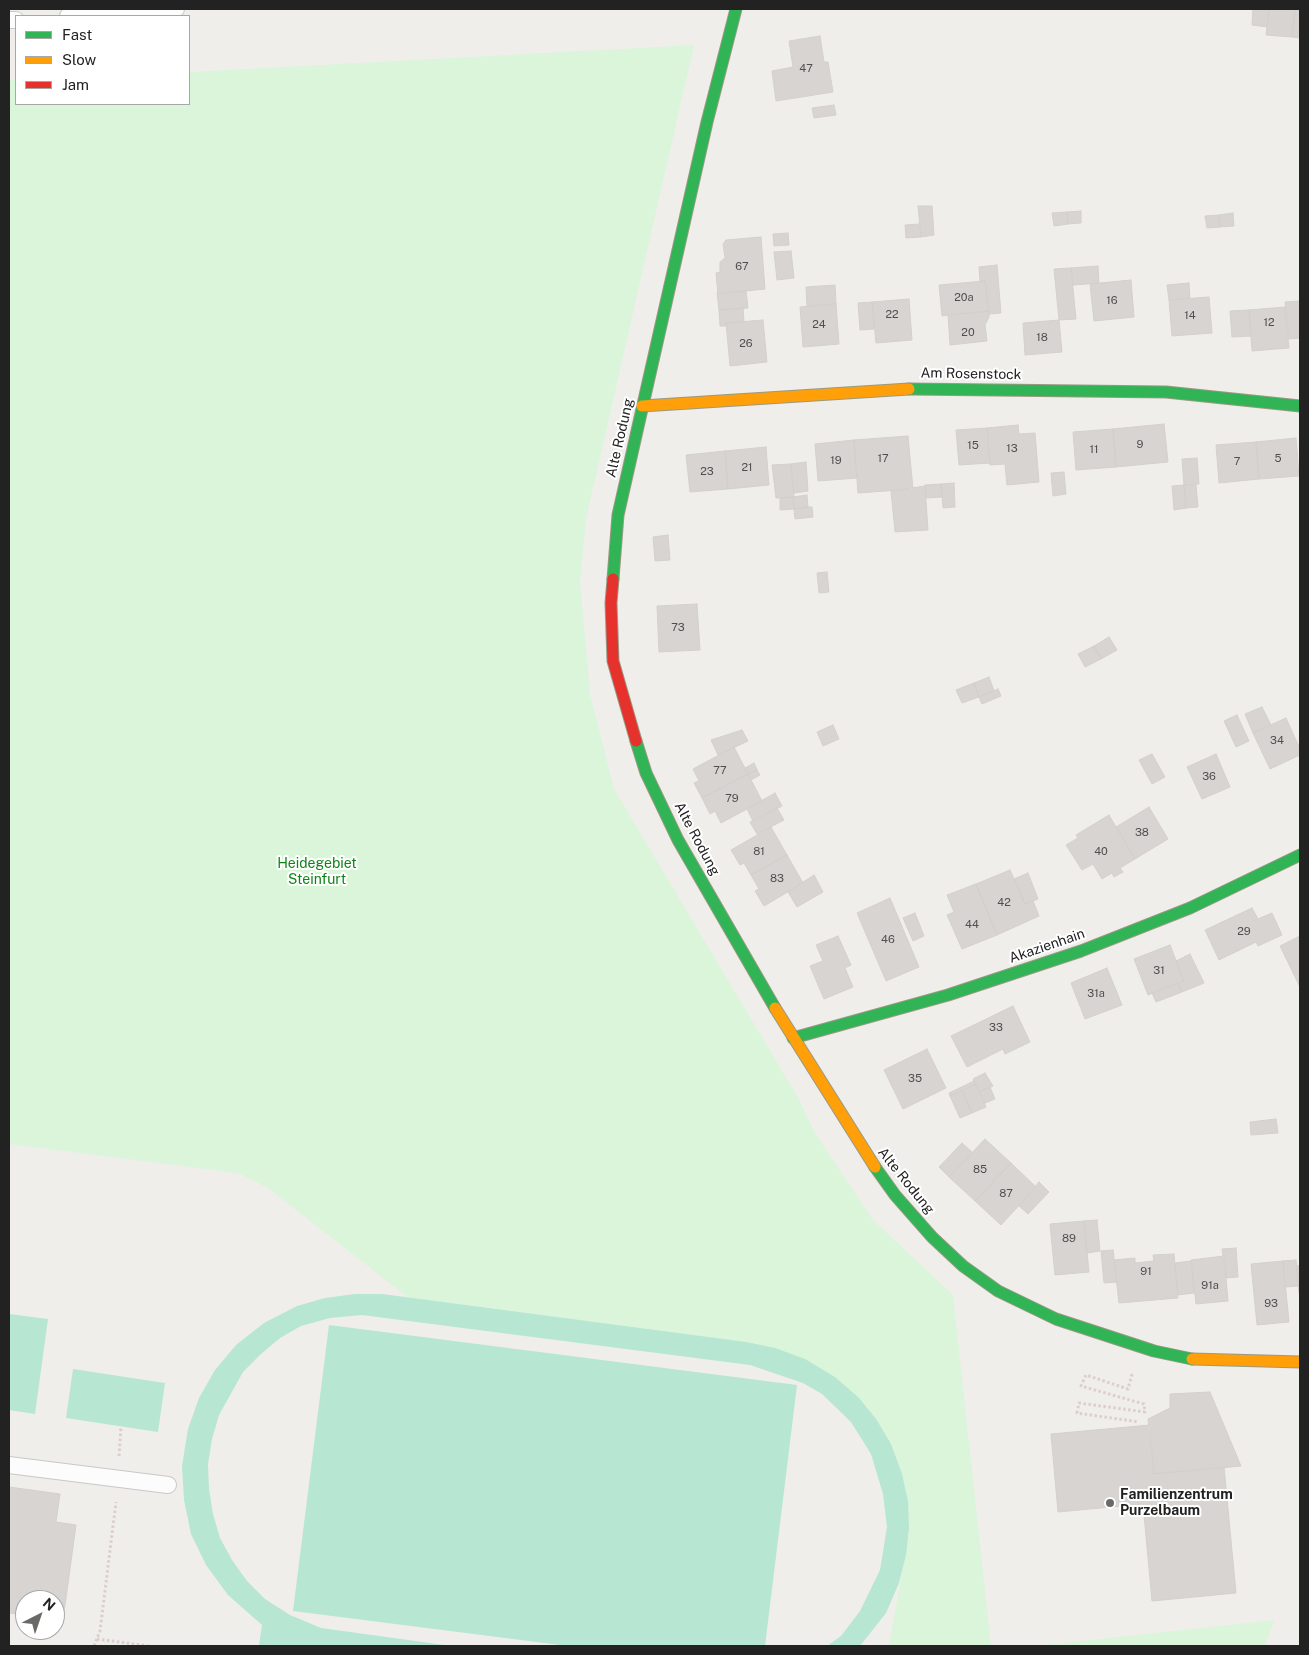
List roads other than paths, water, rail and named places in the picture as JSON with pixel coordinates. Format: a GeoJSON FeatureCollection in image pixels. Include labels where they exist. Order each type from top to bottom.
{"type":"FeatureCollection","features":[{"type":"Feature","properties":{"kind":"street","name":"Alte Rodung"},"geometry":{"type":"LineString","coordinates":[[736,9],[707,122],[618,515],[611,603],[614,660],[646,773],[678,840],[793,1038],[864,1152],[895,1195],[932,1237],[963,1266],[998,1291],[1056,1319],[1139,1346],[1194,1359],[1244,1362],[1300,1362]]}},
{"type":"Feature","properties":{"kind":"street","name":"Am Rosenstock"},"geometry":{"type":"LineString","coordinates":[[642,406],[923,388],[1166,392],[1300,406]]}},
{"type":"Feature","properties":{"kind":"street","name":"Akazienhain"},"geometry":{"type":"LineString","coordinates":[[793,1038],[948,995],[1081,951],[1190,908],[1300,855]]}},
{"type":"Feature","properties":{"kind":"lane"},"geometry":{"type":"LineString","coordinates":[[83,15],[176,9]]}},
{"type":"Feature","properties":{"kind":"lane"},"geometry":{"type":"LineString","coordinates":[[9,1465],[168,1485]]}},
{"type":"Feature","properties":{"kind":"place","name":"Familienzentrum Purzelbaum"},"geometry":{"type":"Point","coordinates":[1110,1503]}},
{"type":"Feature","properties":{"kind":"park label","name":"Heidegebiet Steinfurt"},"geometry":{"type":"Point","coordinates":[317,872]}}]}
